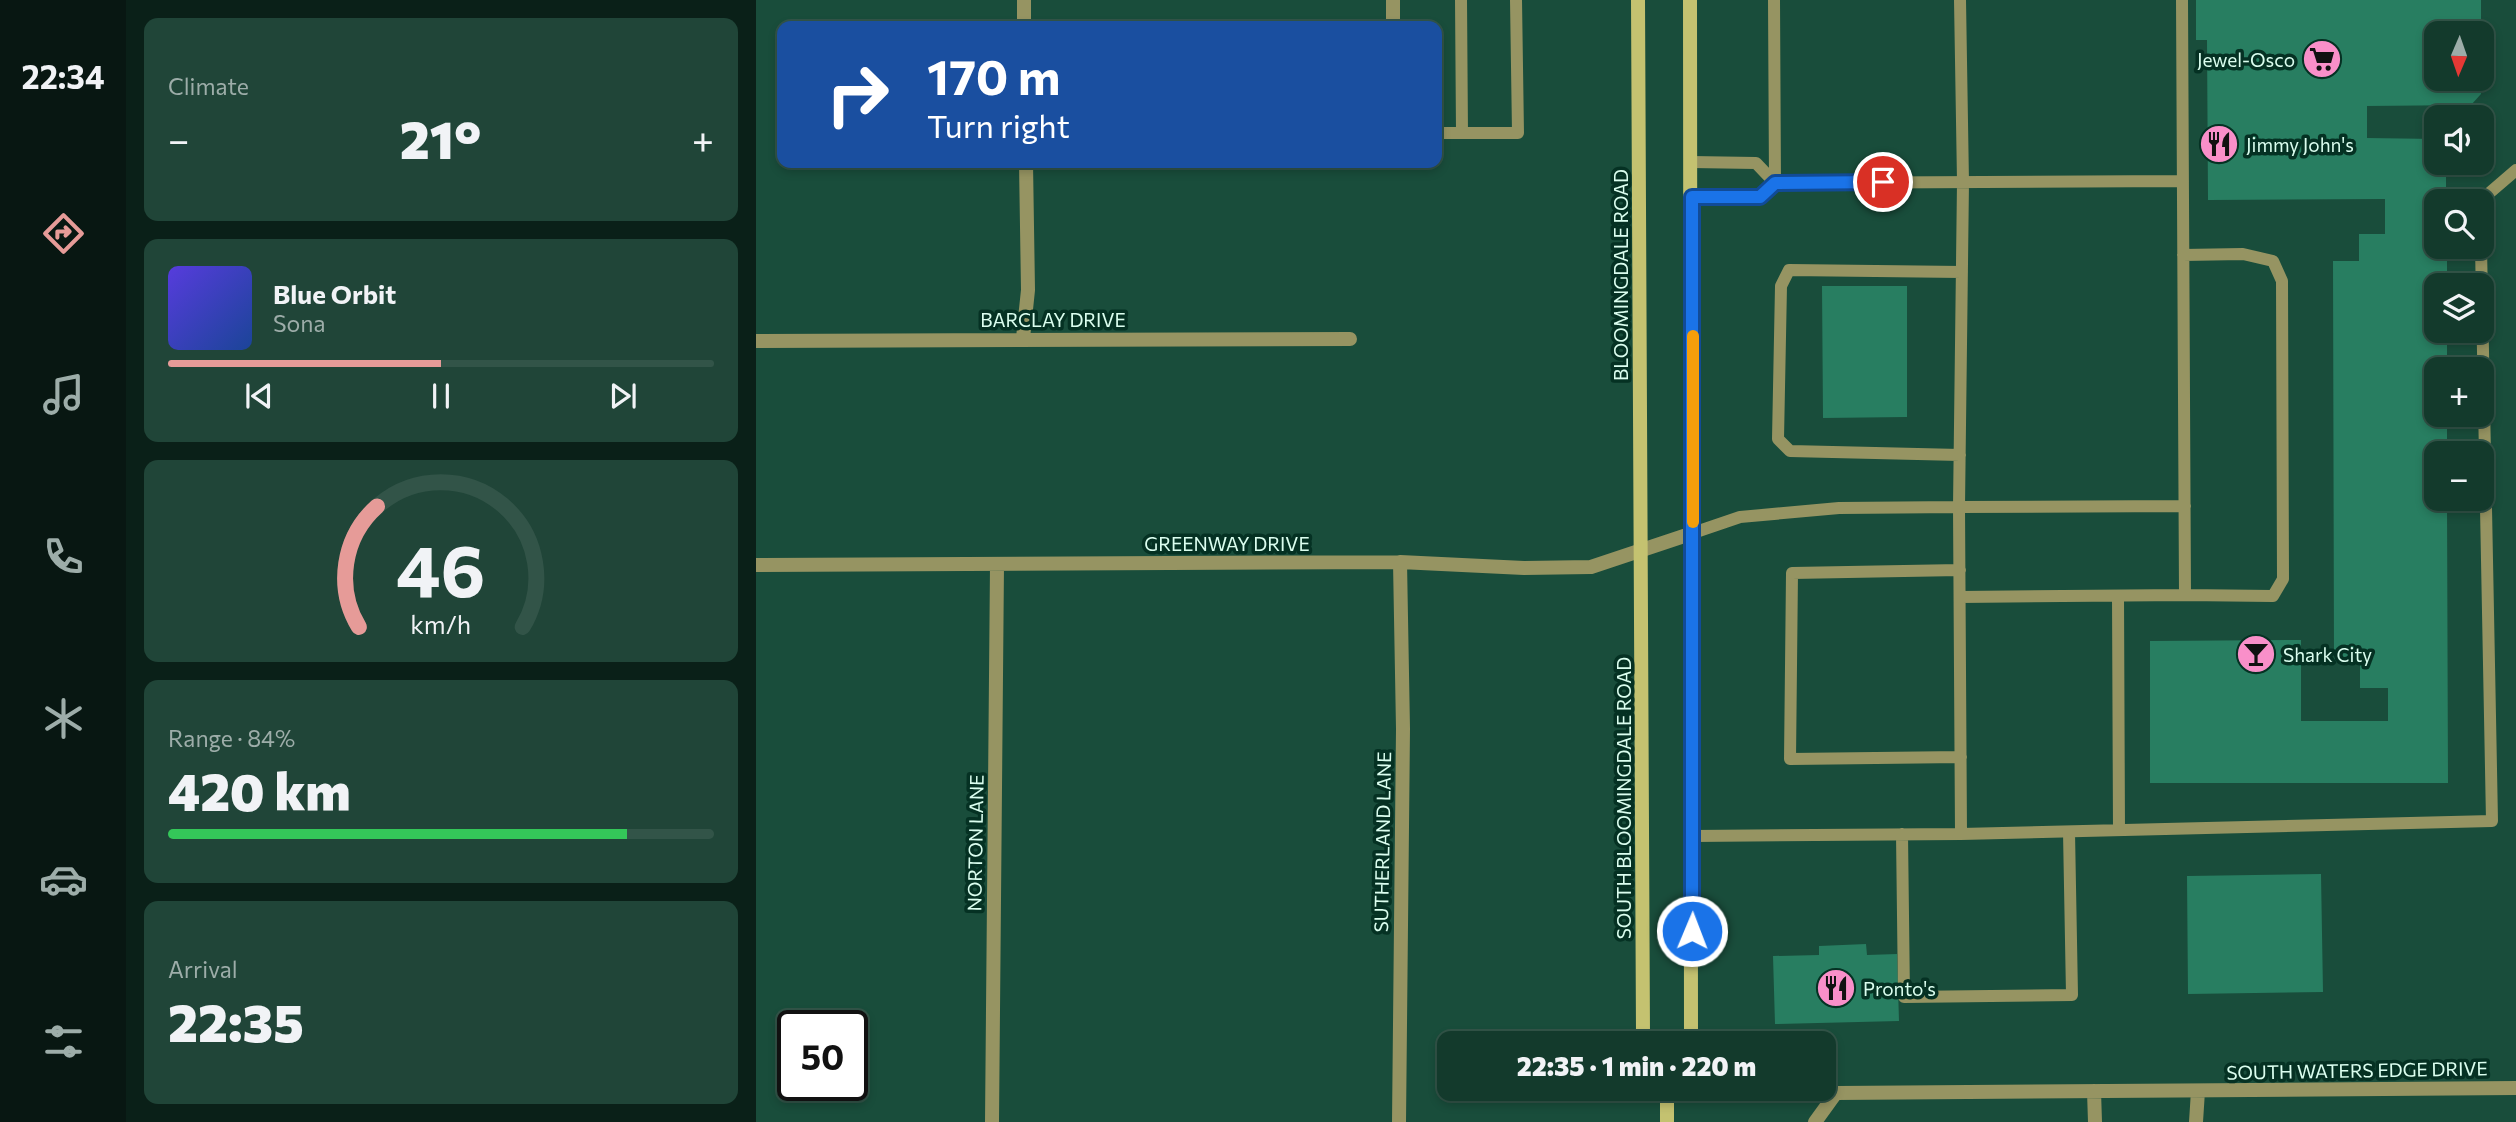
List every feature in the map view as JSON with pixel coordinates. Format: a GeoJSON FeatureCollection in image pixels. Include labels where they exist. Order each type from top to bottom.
{"type":"FeatureCollection","features":[{"type":"Feature","properties":{"kind":"main road","name":"BLOOMINGDALE ROAD"},"geometry":{"type":"LineString","coordinates":[[1638,0],[1641,550]]}},
{"type":"Feature","properties":{"kind":"main road"},"geometry":{"type":"LineString","coordinates":[[1690,0],[1693,533],[1691,1031]]}},
{"type":"Feature","properties":{"kind":"main road","name":"SOUTH BLOOMINGDALE ROAD"},"geometry":{"type":"LineString","coordinates":[[1641,550],[1643,1031]]}},
{"type":"Feature","properties":{"kind":"main road"},"geometry":{"type":"LineString","coordinates":[[1667,1101],[1667,1122]]}},
{"type":"Feature","properties":{"kind":"street"},"geometry":{"type":"LineString","coordinates":[[1024,0],[1024,21]]}},
{"type":"Feature","properties":{"kind":"street"},"geometry":{"type":"LineString","coordinates":[[1393,0],[1393,21]]}},
{"type":"Feature","properties":{"kind":"street"},"geometry":{"type":"LineString","coordinates":[[1023,338],[1028,290],[1026,168]]}},
{"type":"Feature","properties":{"kind":"street","name":"BARCLAY DRIVE"},"geometry":{"type":"LineString","coordinates":[[756,341],[1023,338],[1350,339]]}},
{"type":"Feature","properties":{"kind":"street","name":"GREENWAY DRIVE"},"geometry":{"type":"LineString","coordinates":[[756,565],[1400,562],[1524,568],[1591,566],[1693,533]]}},
{"type":"Feature","properties":{"kind":"street","name":"SUTHERLAND LANE"},"geometry":{"type":"LineString","coordinates":[[1399,1122],[1403,729],[1400,562]]}},
{"type":"Feature","properties":{"kind":"street","name":"NORTON LANE"},"geometry":{"type":"LineString","coordinates":[[992,1122],[997,565]]}},
{"type":"Feature","properties":{"kind":"street","name":"SOUTH WATERS EDGE DRIVE"},"geometry":{"type":"LineString","coordinates":[[1815,1122],[1836,1093],[2516,1088]]}},
{"type":"Feature","properties":{"kind":"street"},"geometry":{"type":"LineString","coordinates":[[2094,1091],[2095,1122]]}},
{"type":"Feature","properties":{"kind":"street"},"geometry":{"type":"LineString","coordinates":[[2196,1122],[2198,1091]]}},
{"type":"Feature","properties":{"kind":"lane"},"geometry":{"type":"LineString","coordinates":[[1461,0],[1462,133]]}},
{"type":"Feature","properties":{"kind":"lane"},"geometry":{"type":"LineString","coordinates":[[1442,133],[1517,133],[1517,0]]}},
{"type":"Feature","properties":{"kind":"lane"},"geometry":{"type":"LineString","coordinates":[[1774,0],[1775,183]]}},
{"type":"Feature","properties":{"kind":"lane"},"geometry":{"type":"LineString","coordinates":[[1960,0],[1963,182],[1959,507],[1961,834]]}},
{"type":"Feature","properties":{"kind":"lane"},"geometry":{"type":"LineString","coordinates":[[2182,0],[2185,596]]}},
{"type":"Feature","properties":{"kind":"lane"},"geometry":{"type":"LineString","coordinates":[[1692,162],[1756,163],[1775,183]]}},
{"type":"Feature","properties":{"kind":"lane"},"geometry":{"type":"LineString","coordinates":[[2494,189],[2516,170]]}},
{"type":"Feature","properties":{"kind":"lane"},"geometry":{"type":"LineString","coordinates":[[1692,197],[1760,197],[1775,183],[2183,181]]}},
{"type":"Feature","properties":{"kind":"lane"},"geometry":{"type":"LineString","coordinates":[[1960,597],[2273,596],[2283,579],[2282,281],[2273,261],[2243,254],[2183,255]]}},
{"type":"Feature","properties":{"kind":"lane"},"geometry":{"type":"LineString","coordinates":[[1693,836],[2069,832],[2493,821],[2481,259]]}},
{"type":"Feature","properties":{"kind":"lane"},"geometry":{"type":"LineString","coordinates":[[1960,455],[1790,451],[1778,439],[1778,411],[1781,286],[1789,270],[1962,272]]}},
{"type":"Feature","properties":{"kind":"lane"},"geometry":{"type":"LineString","coordinates":[[1693,533],[1740,517],[1839,508],[2185,506]]}},
{"type":"Feature","properties":{"kind":"lane"},"geometry":{"type":"LineString","coordinates":[[1960,570],[1792,573],[1790,759],[1961,757]]}},
{"type":"Feature","properties":{"kind":"lane"},"geometry":{"type":"LineString","coordinates":[[2118,596],[2119,830]]}},
{"type":"Feature","properties":{"kind":"lane"},"geometry":{"type":"LineString","coordinates":[[1902,834],[1904,997],[2030,996],[2072,995],[2069,832]]}},
{"type":"Feature","properties":{"kind":"building"},"geometry":{"type":"Polygon","coordinates":[[[2196,0],[2481,0],[2481,21],[2424,21],[2424,91],[2481,91],[2471,105],[2367,106],[2367,138],[2424,139],[2424,175],[2446,175],[2446,189],[2424,189],[2424,259],[2447,259],[2447,273],[2424,273],[2424,343],[2447,343],[2447,357],[2424,357],[2424,427],[2447,427],[2447,441],[2424,441],[2424,511],[2447,511],[2448,783],[2150,783],[2150,641],[2301,640],[2301,721],[2388,721],[2388,688],[2360,688],[2360,662],[2334,662],[2333,261],[2359,261],[2359,234],[2385,234],[2385,199],[2208,200],[2207,40],[2196,40],[2196,0]]]}},
{"type":"Feature","properties":{"kind":"building"},"geometry":{"type":"Polygon","coordinates":[[[1822,286],[1907,286],[1907,417],[1823,418],[1822,286]]]}},
{"type":"Feature","properties":{"kind":"building"},"geometry":{"type":"Polygon","coordinates":[[[2321,874],[2323,992],[2188,994],[2187,876],[2321,874]]]}},
{"type":"Feature","properties":{"kind":"building","name":"Pronto's"},"geometry":{"type":"Polygon","coordinates":[[[1866,944],[1867,955],[1897,954],[1899,1021],[1775,1024],[1773,956],[1819,955],[1819,946],[1866,944]]]}},
{"type":"Feature","properties":{"kind":"slow traffic"},"geometry":{"type":"LineString","coordinates":[[1693,336],[1693,522]]}},
{"type":"Feature","properties":{"kind":"place","name":"Jewel-Osco"},"geometry":{"type":"Point","coordinates":[2322,59]}},
{"type":"Feature","properties":{"kind":"place","name":"Jimmy John's"},"geometry":{"type":"Point","coordinates":[2219,144]}},
{"type":"Feature","properties":{"kind":"place","name":"Shark City"},"geometry":{"type":"Point","coordinates":[2256,654]}},
{"type":"Feature","properties":{"kind":"place","name":"Pronto's"},"geometry":{"type":"Point","coordinates":[1836,988]}},
{"type":"Feature","properties":{"kind":"route"},"geometry":{"type":"LineString","coordinates":[[1692,931],[1692,197],[1760,197],[1775,183],[1883,182]]}}]}
